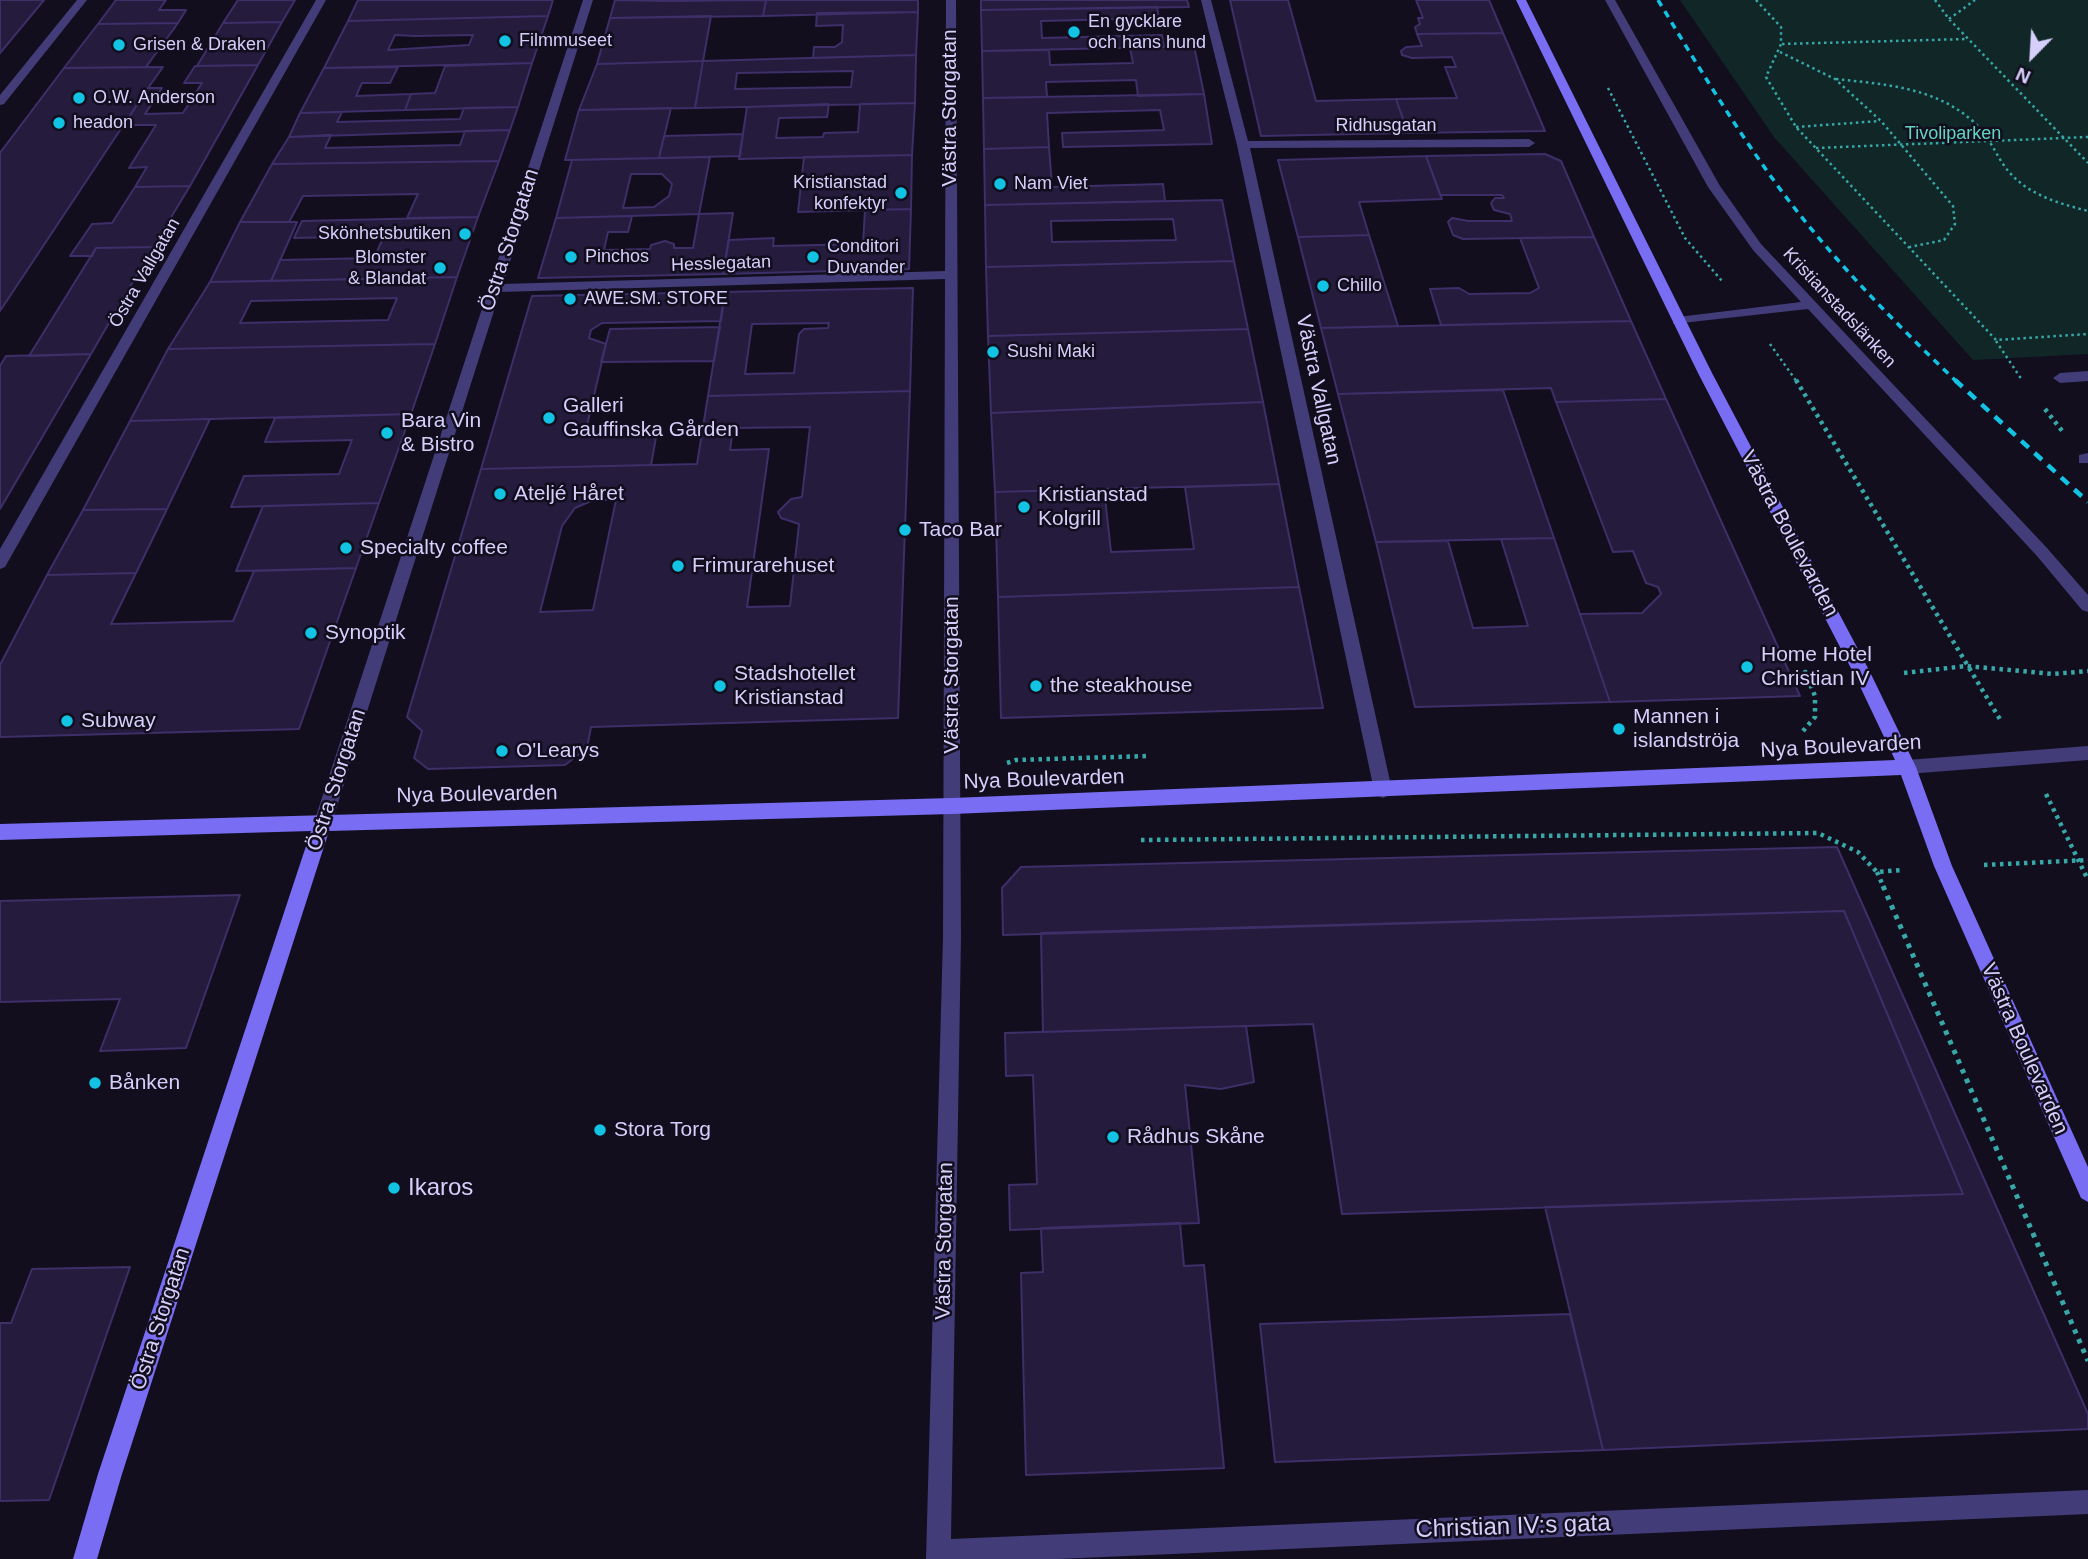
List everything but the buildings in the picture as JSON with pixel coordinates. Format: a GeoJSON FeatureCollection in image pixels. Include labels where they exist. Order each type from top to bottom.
{"type":"FeatureCollection","features":[{"type":"Feature","properties":{"kind":"street"},"geometry":{"type":"LineString","coordinates":[[0,102],[82,0]]}},
{"type":"Feature","properties":{"kind":"street","name":"Östra Vallgatan"},"geometry":{"type":"LineString","coordinates":[[0,563],[321,0]]}},
{"type":"Feature","properties":{"kind":"street","name":"Östra Storgatan"},"geometry":{"type":"LineString","coordinates":[[85,1559],[110,1474],[588,0]]}},
{"type":"Feature","properties":{"kind":"street","name":"Västra Storgatan"},"geometry":{"type":"LineString","coordinates":[[938,1556],[953,806],[949,275],[951,0]]}},
{"type":"Feature","properties":{"kind":"street","name":"Västra Vallgatan"},"geometry":{"type":"LineString","coordinates":[[1206,0],[1243,145],[1383,790]]}},
{"type":"Feature","properties":{"kind":"street","name":"Västra Boulevarden"},"geometry":{"type":"LineString","coordinates":[[1521,0],[1678,321],[1863,675],[1907,767],[1943,866],[2088,1191]]}},
{"type":"Feature","properties":{"kind":"street","name":"Kristianstadslänken"},"geometry":{"type":"LineString","coordinates":[[1610,0],[1721,197],[1757,247],[2042,552],[2088,606]]}},
{"type":"Feature","properties":{"kind":"street","name":"Ridhusgatan"},"geometry":{"type":"LineString","coordinates":[[1243,145],[1529,143]]}},
{"type":"Feature","properties":{"kind":"street","name":"Hesslegatan"},"geometry":{"type":"LineString","coordinates":[[495,288],[949,275]]}},
{"type":"Feature","properties":{"kind":"street"},"geometry":{"type":"LineString","coordinates":[[1678,321],[1809,305]]}},
{"type":"Feature","properties":{"kind":"street"},"geometry":{"type":"LineString","coordinates":[[2060,378],[2088,376]]}},
{"type":"Feature","properties":{"kind":"street","name":"Nya Boulevarden"},"geometry":{"type":"LineString","coordinates":[[0,832],[953,806],[1383,790],[1907,767],[2088,753]]}},
{"type":"Feature","properties":{"kind":"street","name":"Christian IV:s gata"},"geometry":{"type":"LineString","coordinates":[[938,1556],[2088,1502]]}},
{"type":"Feature","properties":{"kind":"path"},"geometry":{"type":"LineString","coordinates":[[1756,0],[1773,11],[1782,26],[1780,52],[1766,77],[1776,98],[1796,127],[1996,340],[2088,334]]}},
{"type":"Feature","properties":{"kind":"path"},"geometry":{"type":"LineString","coordinates":[[1935,0],[1949,19],[2088,163]]}},
{"type":"Feature","properties":{"kind":"path"},"geometry":{"type":"LineString","coordinates":[[1949,19],[1975,0]]}},
{"type":"Feature","properties":{"kind":"path"},"geometry":{"type":"LineString","coordinates":[[1782,44],[1968,38]]}},
{"type":"Feature","properties":{"kind":"path"},"geometry":{"type":"LineString","coordinates":[[1780,52],[1835,79],[1881,121],[1953,206],[1955,223],[1944,240],[1909,247]]}},
{"type":"Feature","properties":{"kind":"path"},"geometry":{"type":"LineString","coordinates":[[1835,79],[1891,85],[1928,95],[1970,118],[1990,141],[2020,185],[2046,200],[2088,211]]}},
{"type":"Feature","properties":{"kind":"path"},"geometry":{"type":"LineString","coordinates":[[1796,127],[1881,121]]}},
{"type":"Feature","properties":{"kind":"path"},"geometry":{"type":"LineString","coordinates":[[1816,148],[2088,138]]}},
{"type":"Feature","properties":{"kind":"path"},"geometry":{"type":"LineString","coordinates":[[1966,666],[2059,816],[2088,880]]}},
{"type":"Feature","properties":{"kind":"path"},"geometry":{"type":"LineString","coordinates":[[1863,675],[1966,666],[2053,674],[2088,671]]}},
{"type":"Feature","properties":{"kind":"path"},"geometry":{"type":"LineString","coordinates":[[1134,840],[1818,833],[1850,844],[1869,860],[1877,872],[2088,1361]]}},
{"type":"Feature","properties":{"kind":"path"},"geometry":{"type":"LineString","coordinates":[[1877,872],[2079,858],[2088,860]]}},
{"type":"Feature","properties":{"kind":"green space","name":"Tivoliparken"},"geometry":{"type":"Polygon","coordinates":[[[1680,0],[2088,0],[2088,354],[1973,360],[1774,137],[1680,0]]]}},
{"type":"Feature","properties":{"kind":"railway"},"geometry":{"type":"LineString","coordinates":[[1658,0],[1734,122],[1803,218],[1866,291],[1957,382]]}},
{"type":"Feature","properties":{"kind":"railway"},"geometry":{"type":"LineString","coordinates":[[1955,380],[2088,502]]}},
{"type":"Feature","properties":{"kind":"place","name":"En gycklare och hans hund"},"geometry":{"type":"Point","coordinates":[1074,32]}},
{"type":"Feature","properties":{"kind":"place","name":"Filmmuseet"},"geometry":{"type":"Point","coordinates":[505,41]}},
{"type":"Feature","properties":{"kind":"place","name":"Grisen & Draken"},"geometry":{"type":"Point","coordinates":[119,45]}},
{"type":"Feature","properties":{"kind":"place","name":"O.W. Anderson"},"geometry":{"type":"Point","coordinates":[79,98]}},
{"type":"Feature","properties":{"kind":"place","name":"headon"},"geometry":{"type":"Point","coordinates":[59,123]}},
{"type":"Feature","properties":{"kind":"place","name":"Nam Viet"},"geometry":{"type":"Point","coordinates":[1000,184]}},
{"type":"Feature","properties":{"kind":"place","name":"Kristianstad konfektyr"},"geometry":{"type":"Point","coordinates":[901,193]}},
{"type":"Feature","properties":{"kind":"place","name":"Skönhetsbutiken"},"geometry":{"type":"Point","coordinates":[465,234]}},
{"type":"Feature","properties":{"kind":"place","name":"Pinchos"},"geometry":{"type":"Point","coordinates":[571,257]}},
{"type":"Feature","properties":{"kind":"place","name":"Conditori Duvander"},"geometry":{"type":"Point","coordinates":[813,257]}},
{"type":"Feature","properties":{"kind":"place","name":"Blomster & Blandat"},"geometry":{"type":"Point","coordinates":[440,268]}},
{"type":"Feature","properties":{"kind":"place","name":"Chillo"},"geometry":{"type":"Point","coordinates":[1323,286]}},
{"type":"Feature","properties":{"kind":"place","name":"AWE.SM. STORE"},"geometry":{"type":"Point","coordinates":[570,299]}},
{"type":"Feature","properties":{"kind":"place","name":"Sushi Maki"},"geometry":{"type":"Point","coordinates":[993,352]}},
{"type":"Feature","properties":{"kind":"place","name":"Galleri Gauffinska Gården"},"geometry":{"type":"Point","coordinates":[549,418]}},
{"type":"Feature","properties":{"kind":"place","name":"Bara Vin & Bistro"},"geometry":{"type":"Point","coordinates":[387,433]}},
{"type":"Feature","properties":{"kind":"place","name":"Ateljé Håret"},"geometry":{"type":"Point","coordinates":[500,494]}},
{"type":"Feature","properties":{"kind":"place","name":"Kristianstad Kolgrill"},"geometry":{"type":"Point","coordinates":[1024,507]}},
{"type":"Feature","properties":{"kind":"place","name":"Taco Bar"},"geometry":{"type":"Point","coordinates":[905,530]}},
{"type":"Feature","properties":{"kind":"place","name":"Specialty coffee"},"geometry":{"type":"Point","coordinates":[346,548]}},
{"type":"Feature","properties":{"kind":"place","name":"Frimurarehuset"},"geometry":{"type":"Point","coordinates":[678,566]}},
{"type":"Feature","properties":{"kind":"place","name":"Synoptik"},"geometry":{"type":"Point","coordinates":[311,633]}},
{"type":"Feature","properties":{"kind":"place","name":"Home Hotel Christian IV"},"geometry":{"type":"Point","coordinates":[1747,667]}},
{"type":"Feature","properties":{"kind":"place","name":"Stadshotellet Kristianstad"},"geometry":{"type":"Point","coordinates":[720,686]}},
{"type":"Feature","properties":{"kind":"place","name":"the steakhouse"},"geometry":{"type":"Point","coordinates":[1036,686]}},
{"type":"Feature","properties":{"kind":"place","name":"Subway"},"geometry":{"type":"Point","coordinates":[67,721]}},
{"type":"Feature","properties":{"kind":"place","name":"Mannen i islandströja"},"geometry":{"type":"Point","coordinates":[1619,729]}},
{"type":"Feature","properties":{"kind":"place","name":"O'Learys"},"geometry":{"type":"Point","coordinates":[502,751]}},
{"type":"Feature","properties":{"kind":"place","name":"Bånken"},"geometry":{"type":"Point","coordinates":[95,1083]}},
{"type":"Feature","properties":{"kind":"place","name":"Stora Torg"},"geometry":{"type":"Point","coordinates":[600,1130]}},
{"type":"Feature","properties":{"kind":"place","name":"Rådhus Skåne"},"geometry":{"type":"Point","coordinates":[1113,1137]}},
{"type":"Feature","properties":{"kind":"place","name":"Ikaros"},"geometry":{"type":"Point","coordinates":[394,1188]}}]}
